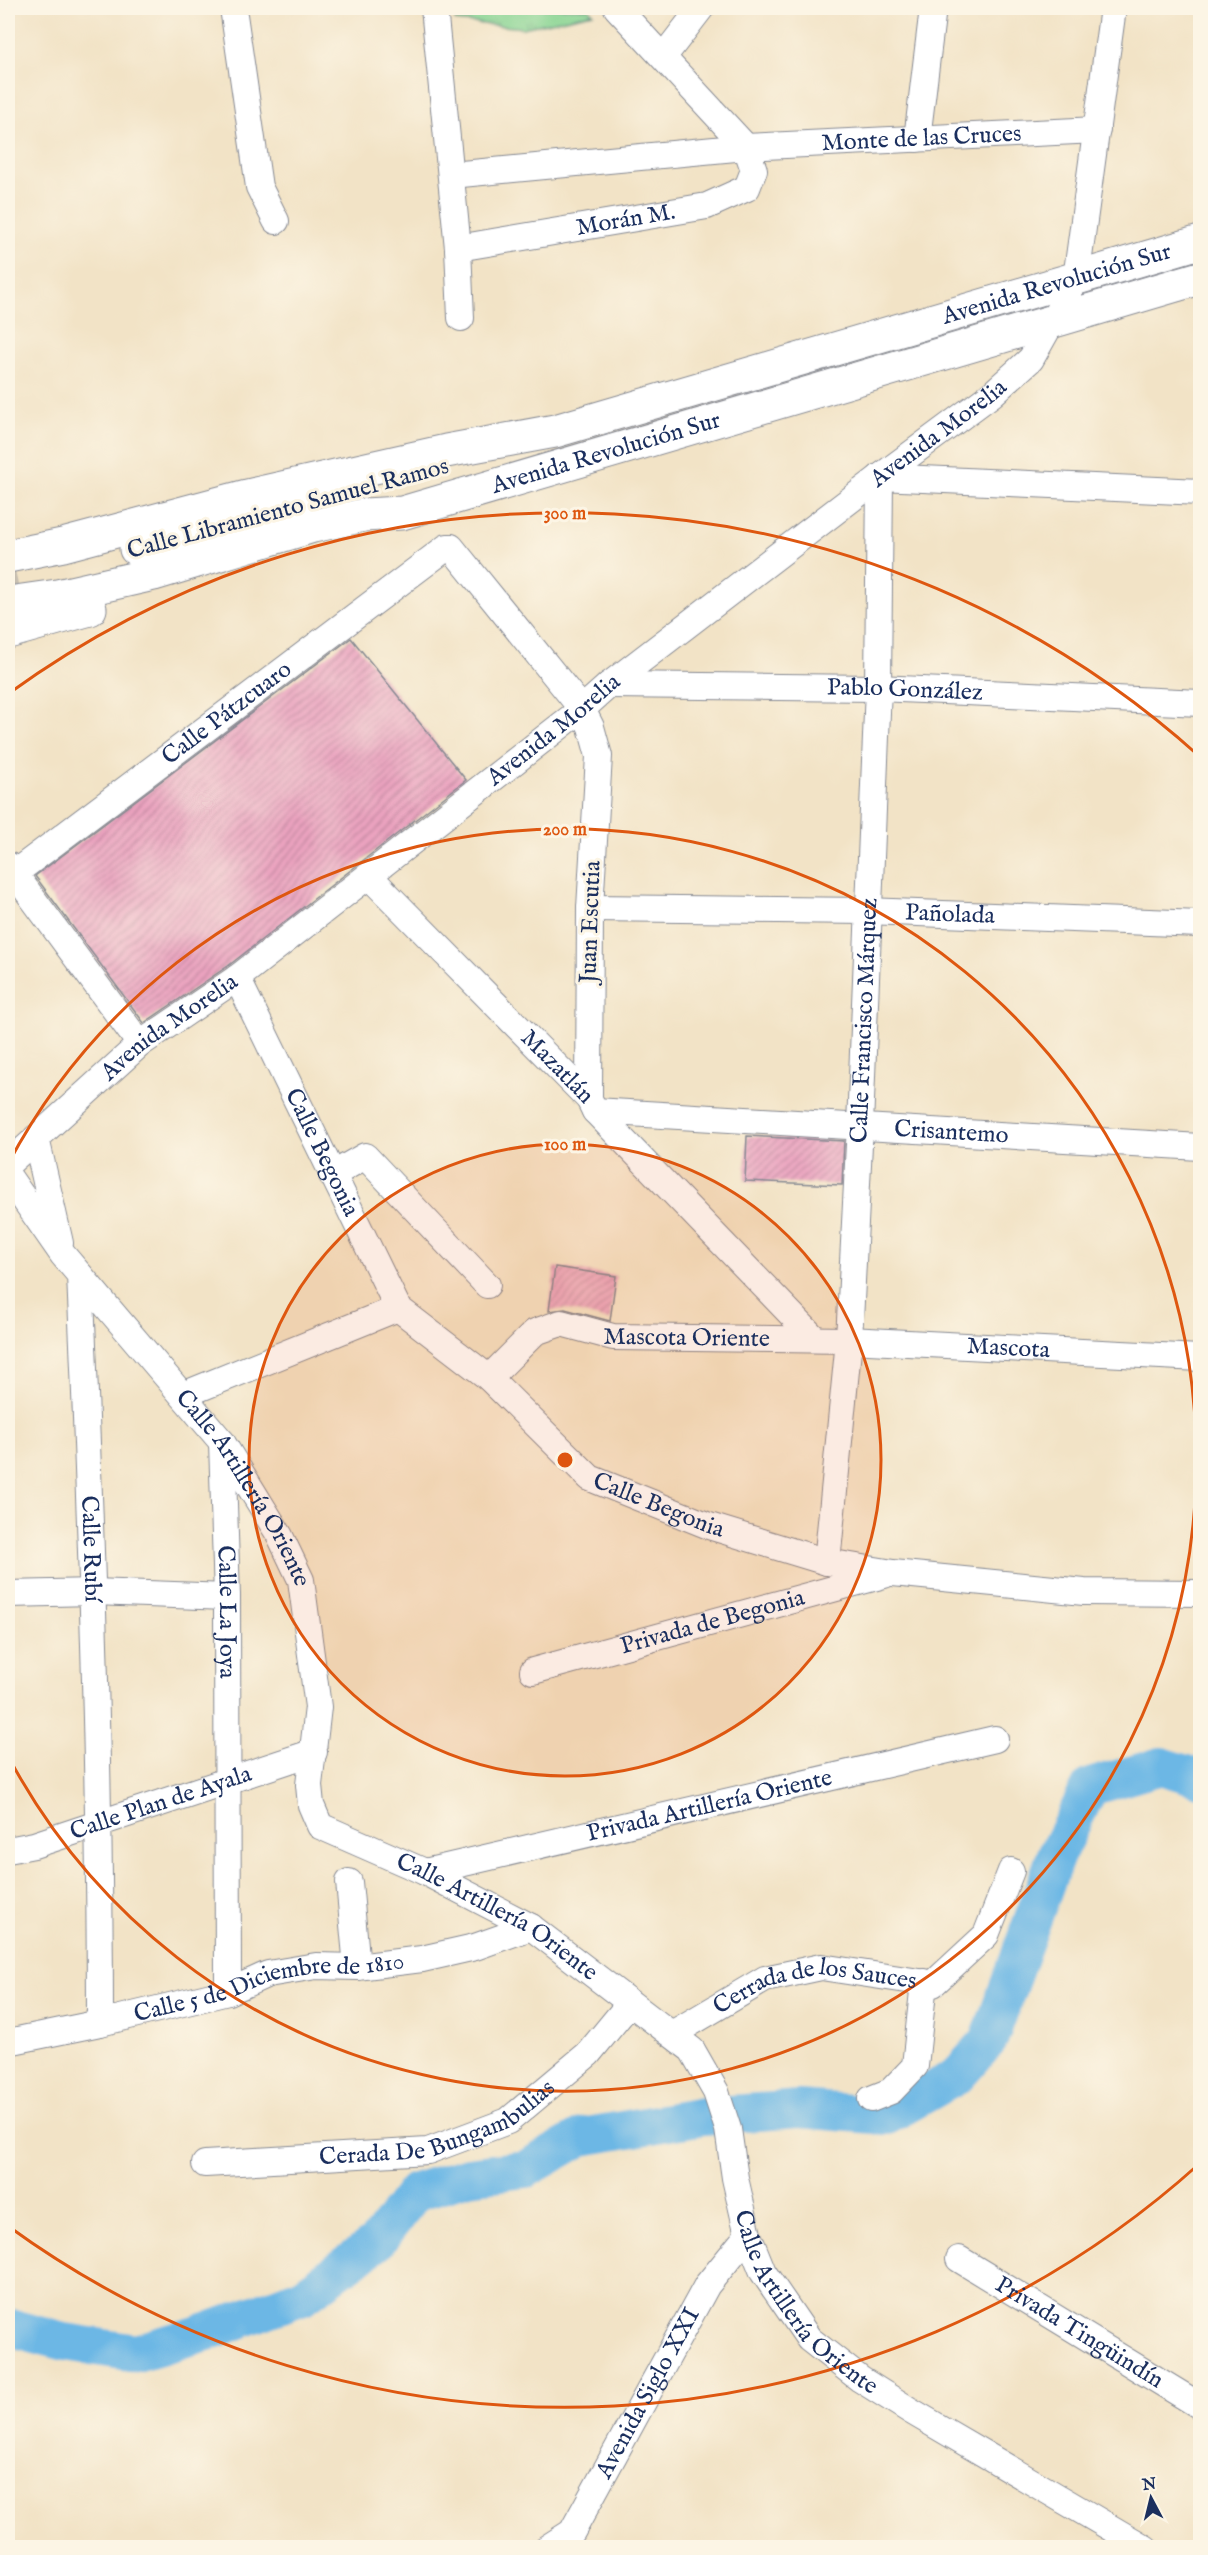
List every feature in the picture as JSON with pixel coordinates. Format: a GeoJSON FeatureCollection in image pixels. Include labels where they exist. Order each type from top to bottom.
{"type":"FeatureCollection","features":[{"type":"Feature","properties":{"kind":"main road","name":"Avenida Revolución Sur"},"geometry":{"type":"LineString","coordinates":[[9,606],[63,545],[247,496],[446,451],[555,431],[1200,242]]}},
{"type":"Feature","properties":{"kind":"main road","name":"Avenida Revolución Sur"},"geometry":{"type":"LineString","coordinates":[[9,606],[380,531],[402,513],[1200,278]]}},
{"type":"Feature","properties":{"kind":"street"},"geometry":{"type":"LineString","coordinates":[[233,8],[259,187],[276,220]]}},
{"type":"Feature","properties":{"kind":"street"},"geometry":{"type":"LineString","coordinates":[[434,8],[458,248],[461,318]]}},
{"type":"Feature","properties":{"kind":"street"},"geometry":{"type":"LineString","coordinates":[[617,8],[746,147]]}},
{"type":"Feature","properties":{"kind":"street"},"geometry":{"type":"LineString","coordinates":[[664,56],[701,8]]}},
{"type":"Feature","properties":{"kind":"street"},"geometry":{"type":"LineString","coordinates":[[917,139],[933,8]]}},
{"type":"Feature","properties":{"kind":"street"},"geometry":{"type":"LineString","coordinates":[[1076,279],[1113,8]]}},
{"type":"Feature","properties":{"kind":"street","name":"Monte de las Cruces"},"geometry":{"type":"LineString","coordinates":[[451,175],[746,147],[1097,130]]}},
{"type":"Feature","properties":{"kind":"street","name":"Morán M."},"geometry":{"type":"LineString","coordinates":[[458,248],[708,206],[747,188],[754,170],[746,147]]}},
{"type":"Feature","properties":{"kind":"street","name":"Avenida Morelia"},"geometry":{"type":"LineString","coordinates":[[8,1164],[141,1044],[237,978],[582,709],[609,685],[1000,387],[1030,359],[1076,279]]}},
{"type":"Feature","properties":{"kind":"street"},"geometry":{"type":"LineString","coordinates":[[880,477],[1200,492]]}},
{"type":"Feature","properties":{"kind":"street","name":"Calle Francisco Márquez"},"geometry":{"type":"LineString","coordinates":[[827,1562],[849,1340],[860,1125],[867,911],[878,688],[880,477]]}},
{"type":"Feature","properties":{"kind":"street","name":"Juan Escutia"},"geometry":{"type":"LineString","coordinates":[[447,547],[455,550],[582,709],[591,727],[599,756],[590,908],[592,1105]]}},
{"type":"Feature","properties":{"kind":"street","name":"Calle Pátzcuaro"},"geometry":{"type":"LineString","coordinates":[[10,872],[447,547]]}},
{"type":"Feature","properties":{"kind":"street","name":"Pablo González"},"geometry":{"type":"LineString","coordinates":[[609,685],[878,688],[1200,703]]}},
{"type":"Feature","properties":{"kind":"street"},"geometry":{"type":"LineString","coordinates":[[10,872],[141,1044]]}},
{"type":"Feature","properties":{"kind":"street","name":"Mazatlán"},"geometry":{"type":"LineString","coordinates":[[369,876],[592,1105],[815,1340]]}},
{"type":"Feature","properties":{"kind":"street","name":"Pañolada"},"geometry":{"type":"LineString","coordinates":[[590,908],[867,911],[1200,924]]}},
{"type":"Feature","properties":{"kind":"street","name":"Calle Begonia"},"geometry":{"type":"LineString","coordinates":[[237,978],[398,1308],[489,1378],[590,1478],[709,1526],[827,1562],[893,1573],[1084,1592],[1200,1593]]}},
{"type":"Feature","properties":{"kind":"street","name":"Crisantemo"},"geometry":{"type":"LineString","coordinates":[[592,1105],[1200,1147]]}},
{"type":"Feature","properties":{"kind":"street"},"geometry":{"type":"LineString","coordinates":[[36,1138],[63,1255]]}},
{"type":"Feature","properties":{"kind":"street"},"geometry":{"type":"LineString","coordinates":[[332,1175],[365,1156],[487,1285]]}},
{"type":"Feature","properties":{"kind":"street","name":"Calle Artillería Oriente"},"geometry":{"type":"LineString","coordinates":[[8,1176],[63,1255],[222,1442],[280,1536],[301,1580],[318,1707],[309,1785],[311,1805],[320,1826],[425,1872],[531,1927],[692,2050],[716,2092],[728,2129],[735,2178],[748,2235],[762,2272],[808,2339],[860,2379],[911,2411],[1145,2547]]}},
{"type":"Feature","properties":{"kind":"street","name":"Calle Rubí"},"geometry":{"type":"LineString","coordinates":[[80,1275],[94,1592],[100,1822],[100,2023]]}},
{"type":"Feature","properties":{"kind":"street"},"geometry":{"type":"LineString","coordinates":[[183,1395],[398,1308]]}},
{"type":"Feature","properties":{"kind":"street","name":"Mascota Oriente"},"geometry":{"type":"LineString","coordinates":[[489,1378],[535,1332],[561,1323],[613,1337],[815,1340]]}},
{"type":"Feature","properties":{"kind":"street","name":"Mascota"},"geometry":{"type":"LineString","coordinates":[[815,1340],[1200,1358]]}},
{"type":"Feature","properties":{"kind":"street","name":"Calle La Joya"},"geometry":{"type":"LineString","coordinates":[[222,1442],[227,1597],[228,1992]]}},
{"type":"Feature","properties":{"kind":"street","name":"Privada de Begonia"},"geometry":{"type":"LineString","coordinates":[[533,1671],[893,1573]]}},
{"type":"Feature","properties":{"kind":"street"},"geometry":{"type":"LineString","coordinates":[[8,1594],[94,1592],[227,1597]]}},
{"type":"Feature","properties":{"kind":"street","name":"Privada Artillería Oriente"},"geometry":{"type":"LineString","coordinates":[[425,1872],[995,1739]]}},
{"type":"Feature","properties":{"kind":"street","name":"Calle Plan de Ayala"},"geometry":{"type":"LineString","coordinates":[[8,1850],[34,1845],[314,1752]]}},
{"type":"Feature","properties":{"kind":"street","name":"Cerrada de los Sauces"},"geometry":{"type":"LineString","coordinates":[[672,2034],[765,1979],[821,1967],[933,1983],[986,1935],[1011,1871]]}},
{"type":"Feature","properties":{"kind":"street"},"geometry":{"type":"LineString","coordinates":[[349,1882],[357,1967]]}},
{"type":"Feature","properties":{"kind":"street","name":"Calle 5 de Diciembre de 1810"},"geometry":{"type":"LineString","coordinates":[[8,2042],[100,2023],[228,1992],[268,1974],[316,1966],[357,1967],[422,1959],[475,1947],[531,1927]]}},
{"type":"Feature","properties":{"kind":"street"},"geometry":{"type":"LineString","coordinates":[[872,2099],[891,2091],[915,2066],[924,1982]]}},
{"type":"Feature","properties":{"kind":"street","name":"Cerada De Bungambulias"},"geometry":{"type":"LineString","coordinates":[[205,2164],[428,2151],[438,2148],[508,2121],[588,2054],[630,2003]]}},
{"type":"Feature","properties":{"kind":"street","name":"Avenida Siglo XXI"},"geometry":{"type":"LineString","coordinates":[[547,2547],[574,2540],[707,2285],[748,2235]]}},
{"type":"Feature","properties":{"kind":"street","name":"Privada Tingüindín"},"geometry":{"type":"LineString","coordinates":[[958,2259],[1200,2406]]}},
{"type":"Feature","properties":{"kind":"green space"},"geometry":{"type":"Polygon","coordinates":[[[455,8],[588,8],[593,13],[523,28],[455,21],[455,8]]]}},
{"type":"Feature","properties":{"kind":"building"},"geometry":{"type":"Polygon","coordinates":[[[351,638],[466,780],[228,966],[144,1023],[35,876],[351,638]]]}},
{"type":"Feature","properties":{"kind":"building"},"geometry":{"type":"Polygon","coordinates":[[[747,1136],[844,1141],[842,1185],[745,1181],[747,1136]]]}},
{"type":"Feature","properties":{"kind":"building"},"geometry":{"type":"Polygon","coordinates":[[[555,1267],[616,1276],[610,1321],[565,1309],[549,1311],[555,1267]]]}},
{"type":"Feature","properties":{"kind":"waterway"},"geometry":{"type":"LineString","coordinates":[[8,2327],[65,2342],[136,2353],[207,2332],[303,2296],[376,2243],[415,2192],[468,2176],[526,2169],[582,2137],[703,2116],[799,2109],[887,2116],[957,2076],[989,2040],[1056,1855],[1090,1787],[1161,1766],[1200,1778]]}},
{"type":"Feature","properties":{"kind":"tunnel"},"geometry":{"type":"LineString","coordinates":[[8,581],[17,579]]}}]}
